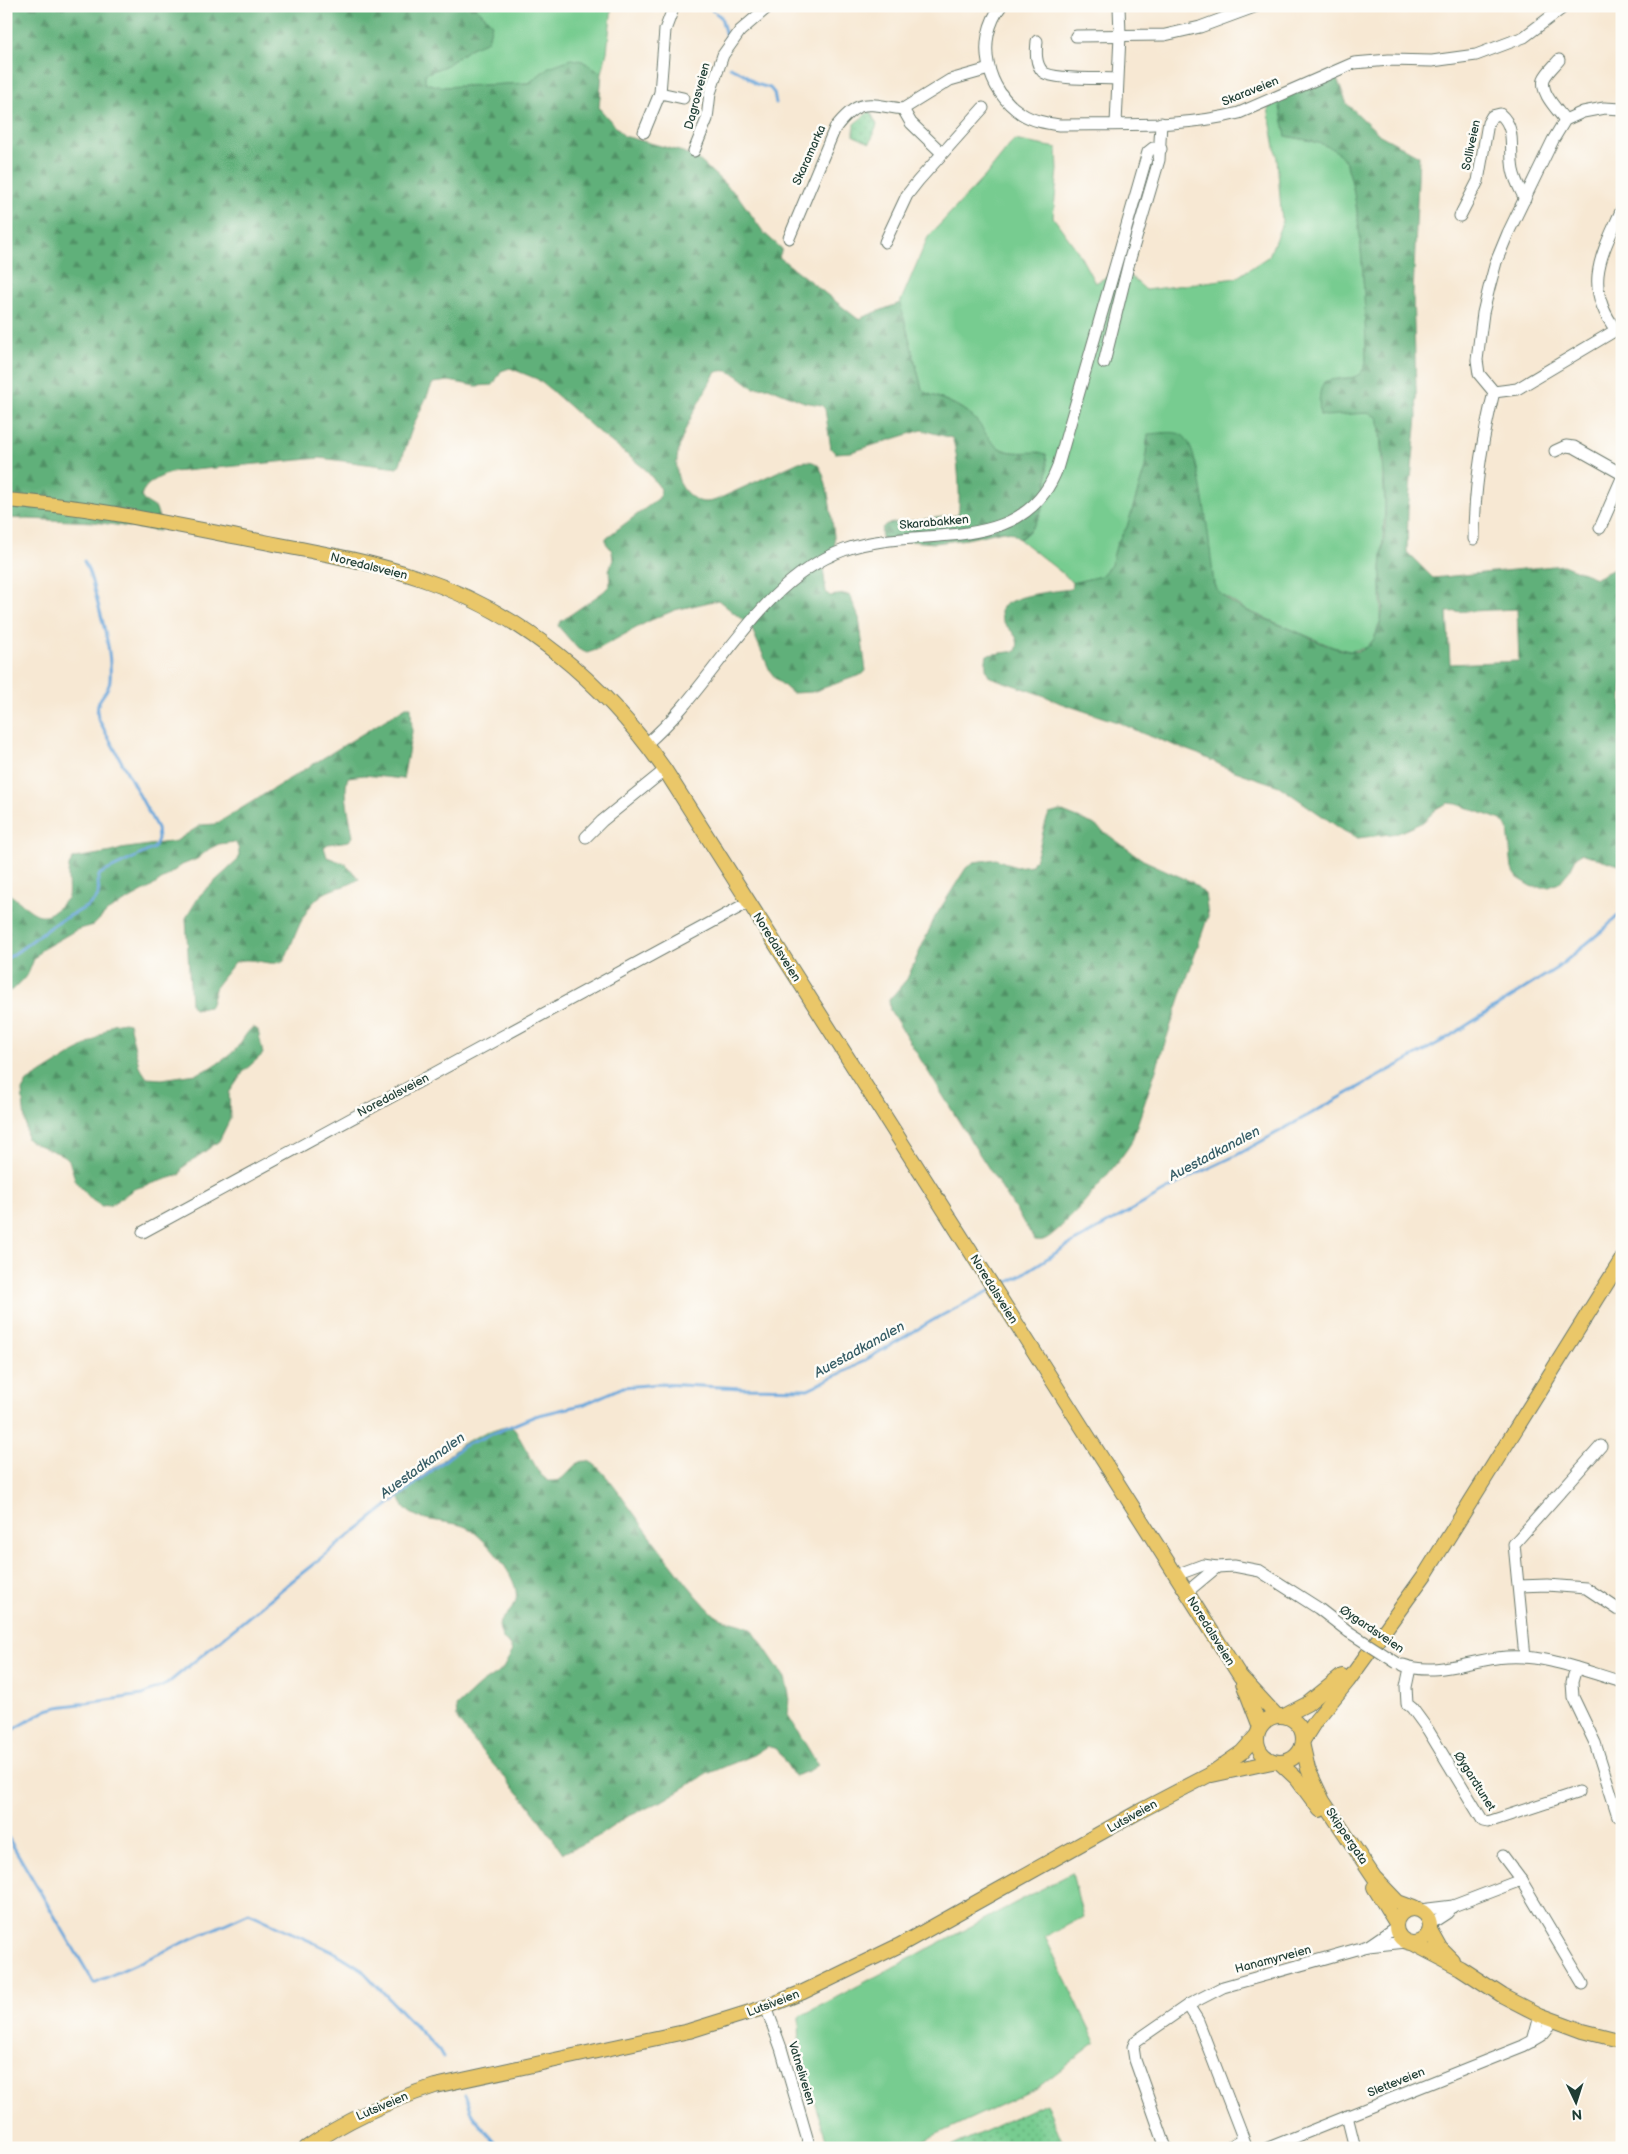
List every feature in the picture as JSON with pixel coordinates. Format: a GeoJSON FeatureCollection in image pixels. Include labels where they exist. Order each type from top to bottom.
{"type":"FeatureCollection","features":[{"type":"Feature","properties":{"kind":"main road","name":"Noredalsveien"},"geometry":{"type":"LineString","coordinates":[[6,500],[67,506],[170,524],[361,562],[432,583],[494,611],[553,649],[599,690],[646,744],[665,770],[1240,1676],[1281,1716]]}},
{"type":"Feature","properties":{"kind":"main road"},"geometry":{"type":"LineString","coordinates":[[1360,1662],[1316,1697],[1281,1716],[1265,1721],[1258,1731],[1260,1752],[1276,1762],[1293,1760],[1316,1720],[1348,1681],[1426,1573],[1622,1259]]}},
{"type":"Feature","properties":{"kind":"main road","name":"Noredalsveien"},"geometry":{"type":"LineString","coordinates":[[1240,1676],[1258,1731]]}},
{"type":"Feature","properties":{"kind":"main road"},"geometry":{"type":"LineString","coordinates":[[1281,1716],[1294,1720],[1300,1726],[1303,1743]]}},
{"type":"Feature","properties":{"kind":"main road","name":"Lutsiveien"},"geometry":{"type":"LineString","coordinates":[[306,2148],[366,2112],[435,2086],[689,2031],[766,2007],[827,1981],[883,1954],[1140,1811],[1209,1775],[1242,1752],[1258,1731]]}},
{"type":"Feature","properties":{"kind":"main road","name":"Skippergata"},"geometry":{"type":"LineString","coordinates":[[1303,1743],[1308,1769],[1319,1792],[1370,1870],[1384,1889],[1398,1902],[1425,1913],[1440,1948],[1460,1968]]}},
{"type":"Feature","properties":{"kind":"main road","name":"Skippergata"},"geometry":{"type":"LineString","coordinates":[[1276,1762],[1297,1779],[1316,1803],[1370,1881],[1396,1925],[1397,1934],[1460,1968],[1503,1996],[1546,2017],[1622,2041]]}},
{"type":"Feature","properties":{"kind":"main road","name":"Lutsiveien"},"geometry":{"type":"LineString","coordinates":[[1209,1775],[1276,1762]]}},
{"type":"Feature","properties":{"kind":"main road"},"geometry":{"type":"LineString","coordinates":[[1396,1925],[1402,1912],[1417,1909]]}},
{"type":"Feature","properties":{"kind":"main road"},"geometry":{"type":"LineString","coordinates":[[1409,1942],[1424,1940],[1430,1927]]}},
{"type":"Feature","properties":{"kind":"street"},"geometry":{"type":"LineString","coordinates":[[644,132],[660,93],[665,30],[674,6]]}},
{"type":"Feature","properties":{"kind":"street","name":"Dagrosveien"},"geometry":{"type":"LineString","coordinates":[[694,151],[706,120],[715,72],[723,54],[740,31],[769,6]]}},
{"type":"Feature","properties":{"kind":"street","name":"Skaraveien"},"geometry":{"type":"LineString","coordinates":[[1001,6],[996,13],[988,35],[987,57],[991,78],[1002,97],[1024,115],[1041,123],[1059,125],[1202,121],[1239,113],[1354,64],[1389,60],[1432,62],[1476,55],[1524,37],[1565,6]]}},
{"type":"Feature","properties":{"kind":"street"},"geometry":{"type":"LineString","coordinates":[[1116,124],[1120,35],[1119,6]]}},
{"type":"Feature","properties":{"kind":"street"},"geometry":{"type":"LineString","coordinates":[[1076,36],[1179,33],[1257,6]]}},
{"type":"Feature","properties":{"kind":"street"},"geometry":{"type":"LineString","coordinates":[[1037,41],[1037,63],[1043,72],[1054,77],[1118,79]]}},
{"type":"Feature","properties":{"kind":"street"},"geometry":{"type":"LineString","coordinates":[[1559,60],[1545,77],[1543,87],[1565,120]]}},
{"type":"Feature","properties":{"kind":"street"},"geometry":{"type":"LineString","coordinates":[[942,153],[911,123],[903,109],[950,80],[989,69]]}},
{"type":"Feature","properties":{"kind":"street","name":"Dagrosveien"},"geometry":{"type":"LineString","coordinates":[[660,93],[683,98]]}},
{"type":"Feature","properties":{"kind":"street","name":"Skaramarka"},"geometry":{"type":"LineString","coordinates":[[789,238],[835,128],[844,116],[857,106],[869,104],[903,109]]}},
{"type":"Feature","properties":{"kind":"street"},"geometry":{"type":"LineString","coordinates":[[885,242],[908,195],[942,153],[983,108]]}},
{"type":"Feature","properties":{"kind":"street"},"geometry":{"type":"LineString","coordinates":[[1494,392],[1479,374],[1477,360],[1483,313],[1496,262],[1552,140],[1565,120],[1584,112],[1604,108],[1622,109]]}},
{"type":"Feature","properties":{"kind":"street","name":"Solliveien"},"geometry":{"type":"LineString","coordinates":[[1460,216],[1478,181],[1488,123],[1492,116],[1500,114],[1508,121],[1512,136],[1514,175],[1516,184],[1525,199]]}},
{"type":"Feature","properties":{"kind":"street"},"geometry":{"type":"LineString","coordinates":[[1104,363],[1161,148],[1161,123]]}},
{"type":"Feature","properties":{"kind":"street","name":"Skarabakken"},"geometry":{"type":"LineString","coordinates":[[646,744],[679,713],[765,606],[785,586],[817,562],[844,550],[881,540],[961,534],[989,529],[1020,515],[1041,498],[1057,469],[1148,152],[1153,148],[1161,148]]}},
{"type":"Feature","properties":{"kind":"street"},"geometry":{"type":"LineString","coordinates":[[1494,392],[1518,389],[1619,331],[1600,305],[1596,283],[1600,263],[1622,209]]}},
{"type":"Feature","properties":{"kind":"street"},"geometry":{"type":"LineString","coordinates":[[1474,539],[1474,510],[1478,476],[1485,430],[1494,392]]}},
{"type":"Feature","properties":{"kind":"street"},"geometry":{"type":"LineString","coordinates":[[1555,451],[1566,446],[1574,447],[1622,474]]}},
{"type":"Feature","properties":{"kind":"street"},"geometry":{"type":"LineString","coordinates":[[1600,528],[1622,478]]}},
{"type":"Feature","properties":{"kind":"street"},"geometry":{"type":"LineString","coordinates":[[586,837],[602,821],[665,770]]}},
{"type":"Feature","properties":{"kind":"street","name":"Noredalsveien"},"geometry":{"type":"LineString","coordinates":[[143,1232],[749,902]]}},
{"type":"Feature","properties":{"kind":"street"},"geometry":{"type":"LineString","coordinates":[[1525,1656],[1514,1544],[1601,1446]]}},
{"type":"Feature","properties":{"kind":"street","name":"Øygardsveien"},"geometry":{"type":"LineString","coordinates":[[1176,1575],[1203,1565],[1217,1567],[1234,1566],[1260,1571],[1318,1608],[1349,1632],[1397,1663],[1410,1668],[1444,1668],[1490,1659],[1525,1656],[1576,1668],[1622,1682]]}},
{"type":"Feature","properties":{"kind":"street"},"geometry":{"type":"LineString","coordinates":[[1187,1592],[1217,1567]]}},
{"type":"Feature","properties":{"kind":"street"},"geometry":{"type":"LineString","coordinates":[[1519,1586],[1547,1585],[1586,1588],[1619,1610]]}},
{"type":"Feature","properties":{"kind":"street","name":"Øygardtunet"},"geometry":{"type":"LineString","coordinates":[[1410,1668],[1406,1687],[1407,1704],[1418,1715],[1428,1730],[1483,1821],[1488,1822],[1579,1792]]}},
{"type":"Feature","properties":{"kind":"street"},"geometry":{"type":"LineString","coordinates":[[1576,1668],[1572,1682],[1573,1697],[1595,1744],[1618,1816]]}},
{"type":"Feature","properties":{"kind":"street"},"geometry":{"type":"LineString","coordinates":[[1503,1856],[1521,1880],[1583,1984]]}},
{"type":"Feature","properties":{"kind":"street"},"geometry":{"type":"LineString","coordinates":[[1417,1909],[1453,1906],[1521,1880]]}},
{"type":"Feature","properties":{"kind":"street"},"geometry":{"type":"LineString","coordinates":[[1430,1927],[1453,1906]]}},
{"type":"Feature","properties":{"kind":"street","name":"Hanamyrveien"},"geometry":{"type":"LineString","coordinates":[[1368,1946],[1396,1925]]}},
{"type":"Feature","properties":{"kind":"street","name":"Hanamyrveien"},"geometry":{"type":"LineString","coordinates":[[1166,2148],[1135,2060],[1133,2047],[1136,2041],[1143,2035],[1158,2027],[1188,2005],[1223,1988],[1368,1946],[1409,1942]]}},
{"type":"Feature","properties":{"kind":"street"},"geometry":{"type":"LineString","coordinates":[[1188,2005],[1198,2021],[1245,2143],[1228,2148]]}},
{"type":"Feature","properties":{"kind":"street","name":"Vatneliveien"},"geometry":{"type":"LineString","coordinates":[[766,2007],[810,2148]]}},
{"type":"Feature","properties":{"kind":"street","name":"Sletteveien"},"geometry":{"type":"LineString","coordinates":[[1268,2148],[1533,2041],[1546,2017]]}},
{"type":"Feature","properties":{"kind":"street"},"geometry":{"type":"LineString","coordinates":[[1347,2116],[1355,2148]]}},
{"type":"Feature","properties":{"kind":"green space"},"geometry":{"type":"Polygon","coordinates":[[[6,6],[213,6],[219,11],[223,6],[474,6],[492,23],[488,41],[471,48],[447,65],[425,74],[425,83],[442,87],[529,83],[549,67],[571,59],[582,61],[602,73],[599,108],[624,136],[683,152],[699,160],[738,196],[764,233],[782,249],[779,257],[858,319],[900,303],[922,389],[926,393],[952,403],[969,413],[994,444],[1003,450],[1046,454],[1046,489],[1040,513],[1028,532],[1019,539],[1012,533],[1003,531],[967,539],[935,543],[882,539],[883,527],[887,524],[958,515],[958,476],[956,453],[952,438],[922,430],[851,452],[835,453],[831,449],[825,409],[821,405],[804,402],[768,387],[754,388],[731,372],[720,371],[715,373],[684,433],[677,467],[679,481],[691,497],[701,502],[708,502],[799,462],[816,463],[822,472],[828,494],[836,555],[836,560],[823,567],[826,592],[830,596],[845,594],[850,596],[859,618],[866,671],[863,674],[812,692],[792,693],[770,671],[751,627],[718,600],[675,610],[649,621],[587,653],[578,649],[558,626],[560,622],[610,585],[609,570],[613,560],[612,551],[606,543],[606,538],[659,498],[661,489],[645,469],[596,430],[551,390],[537,379],[510,368],[501,371],[493,385],[476,386],[449,381],[433,383],[413,426],[397,468],[320,458],[173,472],[149,484],[141,496],[143,500],[156,508],[159,518],[159,531],[94,522],[6,518],[6,6]]]}},
{"type":"Feature","properties":{"kind":"green space"},"geometry":{"type":"Polygon","coordinates":[[[474,6],[612,6],[607,52],[602,73],[582,61],[549,67],[529,83],[442,87],[425,83],[425,74],[447,65],[471,48],[488,40],[492,23],[474,6]]]}},
{"type":"Feature","properties":{"kind":"green space"},"geometry":{"type":"Polygon","coordinates":[[[1334,72],[1347,104],[1380,135],[1419,156],[1413,295],[1417,417],[1408,510],[1407,552],[1433,578],[1563,565],[1596,578],[1622,565],[1622,866],[1581,853],[1559,883],[1549,887],[1533,887],[1518,878],[1512,869],[1508,828],[1501,820],[1457,804],[1448,803],[1439,807],[1423,822],[1398,833],[1358,838],[1344,831],[1279,786],[1229,769],[1198,754],[1120,723],[990,677],[987,672],[987,655],[1016,651],[1016,638],[1002,619],[1001,608],[1007,603],[1024,597],[1070,589],[1073,586],[1072,583],[1101,576],[1111,565],[1117,543],[1127,527],[1145,468],[1148,434],[1170,432],[1182,435],[1189,443],[1195,459],[1208,529],[1214,585],[1220,593],[1238,607],[1250,613],[1330,647],[1359,651],[1366,648],[1374,638],[1380,625],[1382,612],[1381,569],[1385,527],[1384,474],[1379,421],[1377,417],[1368,413],[1320,415],[1319,406],[1324,382],[1354,377],[1363,370],[1366,363],[1362,255],[1354,194],[1349,171],[1342,157],[1337,152],[1316,142],[1286,136],[1279,102],[1334,72]],[[1517,609],[1447,612],[1450,664],[1519,661],[1517,609]]]}},
{"type":"Feature","properties":{"kind":"green space"},"geometry":{"type":"Polygon","coordinates":[[[1279,102],[1286,136],[1324,145],[1342,157],[1349,171],[1358,223],[1364,288],[1366,363],[1364,369],[1357,377],[1331,381],[1322,388],[1320,395],[1320,415],[1368,413],[1378,417],[1379,421],[1385,505],[1381,569],[1381,619],[1374,639],[1366,648],[1350,651],[1333,647],[1244,609],[1221,594],[1214,585],[1207,530],[1147,439],[1145,468],[1127,527],[1117,543],[1111,565],[1101,576],[1072,583],[1019,539],[1032,528],[1044,503],[1047,473],[1040,452],[1013,452],[994,445],[974,419],[963,409],[926,393],[922,389],[900,303],[928,237],[986,175],[1014,140],[1057,148],[1058,170],[1053,217],[1077,250],[1095,283],[1122,269],[1146,290],[1236,278],[1269,256],[1282,223],[1277,159],[1268,108],[1279,102]]]}},
{"type":"Feature","properties":{"kind":"green space"},"geometry":{"type":"Polygon","coordinates":[[[870,111],[877,125],[870,143],[854,136],[854,124],[870,111]]]}},
{"type":"Feature","properties":{"kind":"green space"},"geometry":{"type":"Polygon","coordinates":[[[406,707],[411,707],[412,732],[403,779],[364,775],[348,777],[346,798],[353,837],[349,841],[328,844],[324,847],[327,857],[346,864],[359,879],[327,892],[316,900],[304,916],[284,960],[274,963],[249,960],[235,962],[216,986],[210,1007],[194,1009],[191,1005],[186,918],[200,895],[238,860],[239,851],[235,842],[219,844],[209,849],[197,859],[182,865],[150,888],[108,911],[94,925],[76,930],[41,950],[34,959],[28,974],[17,986],[10,991],[6,987],[6,892],[37,914],[50,913],[68,897],[68,872],[74,858],[176,841],[201,825],[216,824],[406,707]]]}},
{"type":"Feature","properties":{"kind":"green space"},"geometry":{"type":"Polygon","coordinates":[[[1060,811],[1093,824],[1143,860],[1192,882],[1205,894],[1208,916],[1131,1143],[1103,1180],[1062,1226],[1051,1236],[1043,1240],[1035,1240],[890,1010],[889,1000],[907,979],[935,917],[966,868],[974,862],[996,859],[1016,867],[1032,865],[1038,853],[1049,814],[1060,811]]]}},
{"type":"Feature","properties":{"kind":"green space"},"geometry":{"type":"Polygon","coordinates":[[[129,1023],[139,1066],[147,1078],[162,1079],[196,1074],[206,1070],[230,1055],[253,1027],[258,1030],[263,1054],[244,1071],[229,1093],[230,1119],[219,1141],[182,1168],[180,1175],[134,1189],[111,1205],[101,1206],[92,1200],[76,1182],[69,1160],[65,1156],[27,1139],[22,1091],[27,1082],[93,1041],[113,1024],[129,1023]]]}},
{"type":"Feature","properties":{"kind":"green space"},"geometry":{"type":"Polygon","coordinates":[[[510,1426],[515,1430],[540,1474],[548,1481],[559,1480],[582,1461],[587,1461],[598,1467],[692,1591],[706,1606],[720,1618],[753,1631],[785,1678],[789,1694],[788,1715],[818,1765],[809,1771],[794,1776],[777,1749],[767,1746],[753,1755],[707,1774],[662,1801],[625,1818],[597,1837],[563,1853],[529,1805],[484,1754],[457,1717],[456,1707],[481,1684],[502,1670],[512,1652],[501,1635],[499,1625],[515,1604],[516,1591],[513,1581],[500,1560],[475,1533],[459,1525],[428,1520],[410,1513],[403,1506],[399,1496],[462,1444],[486,1432],[510,1426]]]}},
{"type":"Feature","properties":{"kind":"green space"},"geometry":{"type":"Polygon","coordinates":[[[1072,1873],[1083,1917],[1045,1937],[1096,2042],[1037,2088],[907,2148],[829,2148],[800,2057],[799,2017],[1072,1873]]]}},
{"type":"Feature","properties":{"kind":"green space"},"geometry":{"type":"Polygon","coordinates":[[[1046,2103],[1065,2148],[949,2148],[959,2143],[1046,2103]]]}},
{"type":"Feature","properties":{"kind":"waterway"},"geometry":{"type":"LineString","coordinates":[[710,6],[713,11]]}},
{"type":"Feature","properties":{"kind":"waterway"},"geometry":{"type":"LineString","coordinates":[[716,13],[721,17],[726,36]]}},
{"type":"Feature","properties":{"kind":"waterway"},"geometry":{"type":"LineString","coordinates":[[730,67],[744,74],[756,84],[770,88],[774,93],[776,103]]}},
{"type":"Feature","properties":{"kind":"waterway"},"geometry":{"type":"LineString","coordinates":[[6,959],[53,925],[92,903],[98,896],[100,874],[154,848],[158,839],[157,828],[98,718],[98,705],[109,685],[110,660],[92,580],[84,561]]}},
{"type":"Feature","properties":{"kind":"waterway","name":"Auestadkanalen"},"geometry":{"type":"LineString","coordinates":[[997,1288],[1188,1178],[1235,1156],[1442,1041],[1557,968],[1622,912]]}},
{"type":"Feature","properties":{"kind":"waterway","name":"Auestadkanalen"},"geometry":{"type":"LineString","coordinates":[[6,1734],[47,1710],[143,1695],[167,1684],[292,1581],[463,1446],[535,1416],[585,1404],[623,1387],[659,1384],[808,1389],[850,1369],[935,1319],[991,1290]]}},
{"type":"Feature","properties":{"kind":"waterway"},"geometry":{"type":"LineString","coordinates":[[6,1834],[94,1983],[249,1913],[336,1953],[360,1968],[439,2051],[443,2058]]}},
{"type":"Feature","properties":{"kind":"waterway"},"geometry":{"type":"LineString","coordinates":[[465,2095],[475,2119],[500,2148]]}}]}
